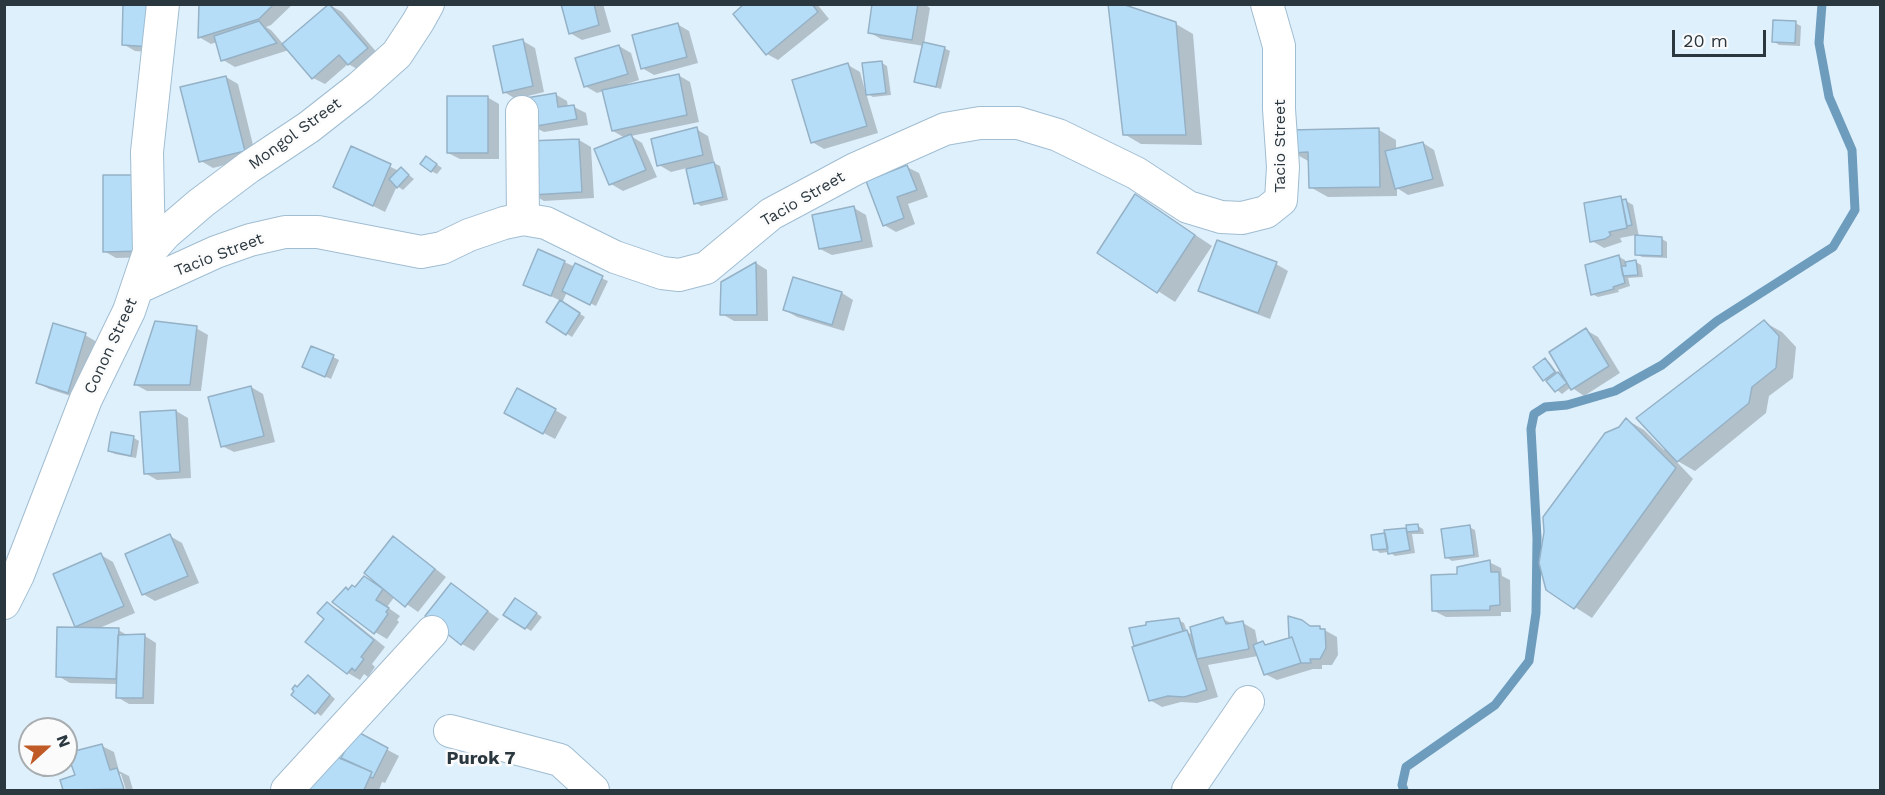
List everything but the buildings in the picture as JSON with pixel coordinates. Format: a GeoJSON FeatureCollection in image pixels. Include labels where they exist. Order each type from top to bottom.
{"type":"FeatureCollection","features":[{"type":"Feature","properties":{"kind":"street","name":"Conon Street"},"geometry":{"type":"LineString","coordinates":[[4,603],[18,575],[86,399],[129,311],[149,252],[147,152],[163,4]]}},
{"type":"Feature","properties":{"kind":"street","name":"Mongol Street"},"geometry":{"type":"LineString","coordinates":[[149,252],[166,233],[201,203],[249,167],[309,127],[360,87],[397,54],[428,4]]}},
{"type":"Feature","properties":{"kind":"street","name":"Tacio Street"},"geometry":{"type":"LineString","coordinates":[[137,288],[216,252],[250,240],[285,232],[318,232],[421,252],[442,248],[469,235],[523,219],[546,223],[615,257],[662,273],[679,275],[706,268],[771,214],[855,169],[945,129],[990,123],[1018,123],[1058,135],[1136,173],[1188,207],[1221,216],[1242,218],[1266,212],[1281,200],[1283,167],[1279,109],[1279,46],[1267,4]]}},
{"type":"Feature","properties":{"kind":"street"},"geometry":{"type":"LineString","coordinates":[[522,112],[523,219]]}},
{"type":"Feature","properties":{"kind":"street"},"geometry":{"type":"LineString","coordinates":[[286,790],[432,633]]}},
{"type":"Feature","properties":{"kind":"street"},"geometry":{"type":"LineString","coordinates":[[1188,790],[1248,702]]}},
{"type":"Feature","properties":{"kind":"street"},"geometry":{"type":"LineString","coordinates":[[450,731],[560,760],[593,790]]}},
{"type":"Feature","properties":{"kind":"waterway"},"geometry":{"type":"LineString","coordinates":[[1404,790],[1402,785],[1406,767],[1495,705],[1529,661],[1536,613],[1537,538],[1531,429],[1534,414],[1545,407],[1567,405],[1615,391],[1662,365],[1717,321],[1833,247],[1855,210],[1852,150],[1829,97],[1819,43],[1822,4]]}},
{"type":"Feature","properties":{"kind":"district","name":"Purok 7"},"geometry":{"type":"Point","coordinates":[481,759]}}]}
